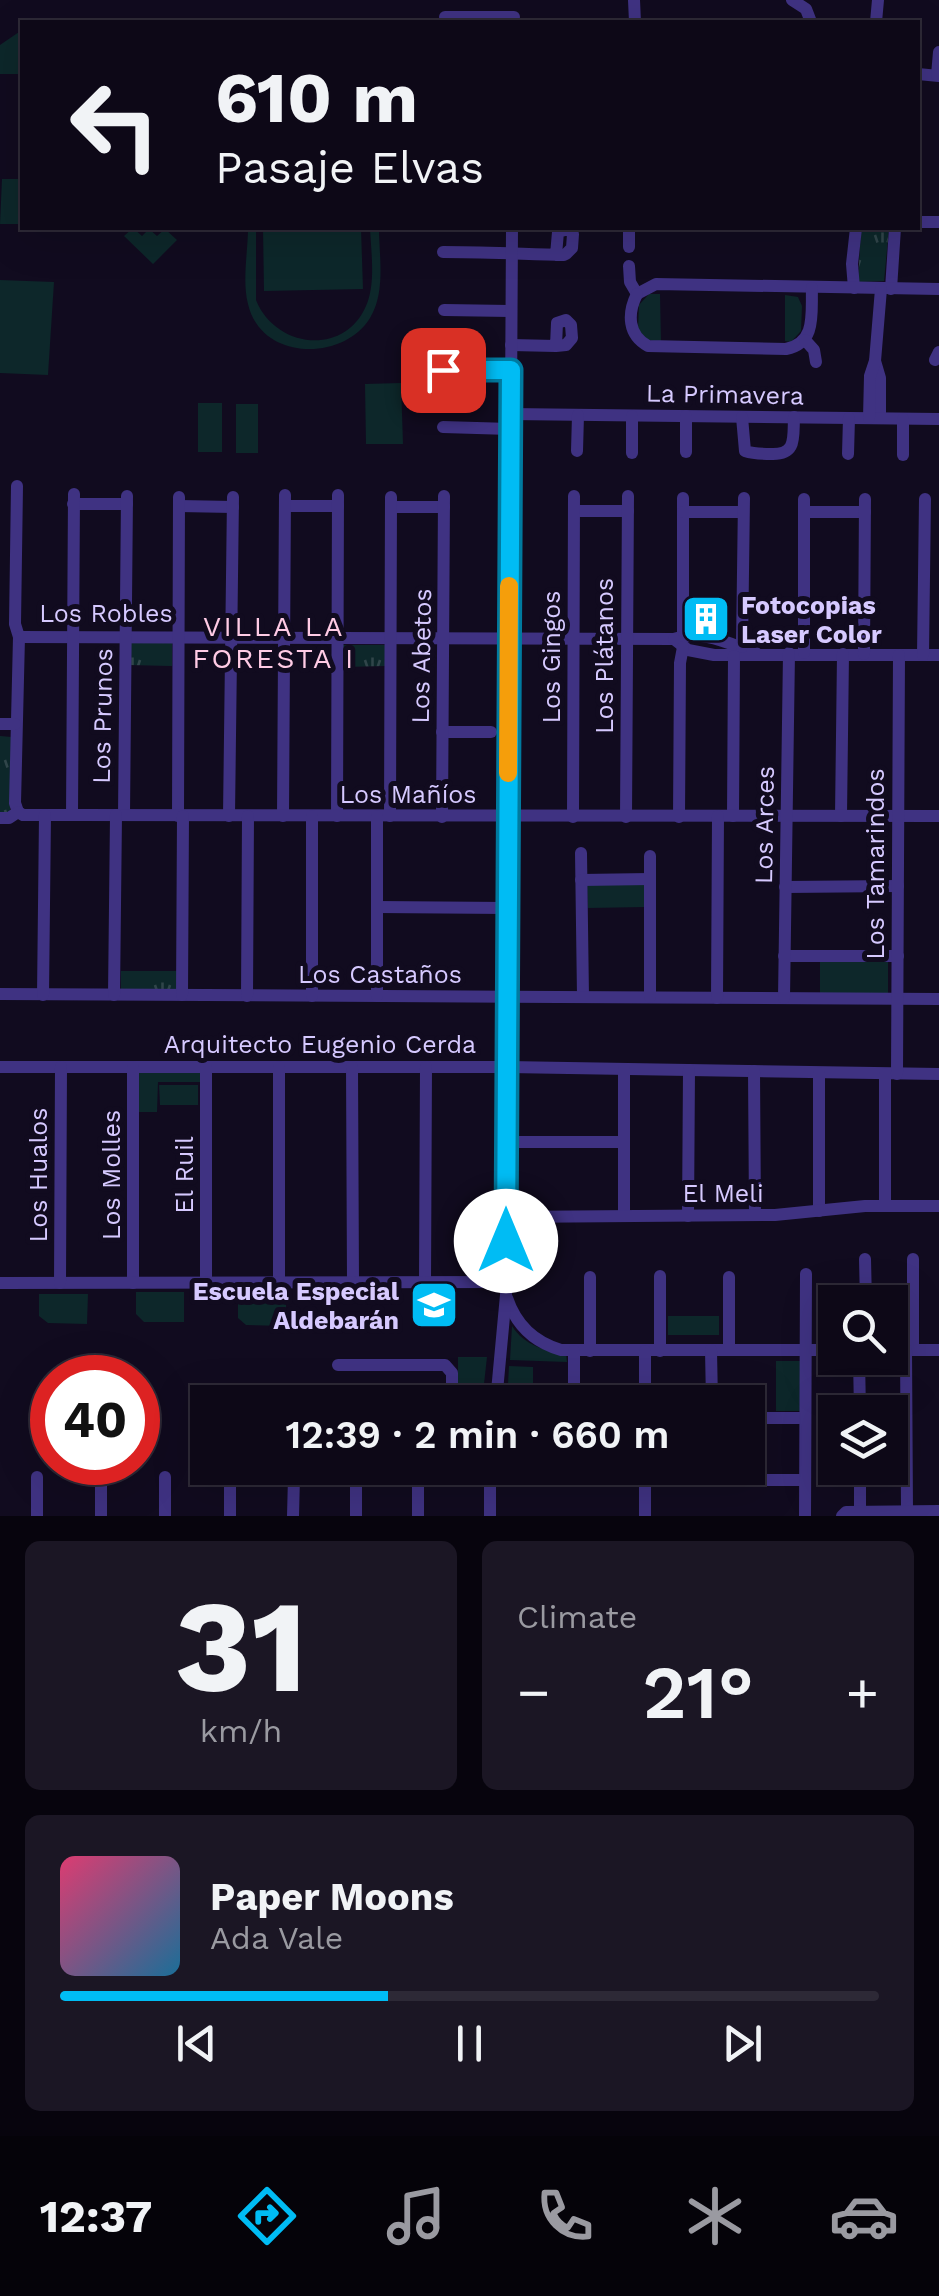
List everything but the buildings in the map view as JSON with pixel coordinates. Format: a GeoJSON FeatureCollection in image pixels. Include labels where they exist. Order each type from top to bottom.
{"type":"FeatureCollection","features":[{"type":"Feature","properties":{"kind":"street"},"geometry":{"type":"LineString","coordinates":[[445,16],[514,20],[514,0]]}},
{"type":"Feature","properties":{"kind":"street"},"geometry":{"type":"LineString","coordinates":[[792,0],[806,9],[811,20]]}},
{"type":"Feature","properties":{"kind":"street"},"geometry":{"type":"LineString","coordinates":[[938,76],[939,52]]}},
{"type":"Feature","properties":{"kind":"street"},"geometry":{"type":"LineString","coordinates":[[497,1385],[506,1288],[512,230]]}},
{"type":"Feature","properties":{"kind":"street"},"geometry":{"type":"LineString","coordinates":[[628,247],[629,230]]}},
{"type":"Feature","properties":{"kind":"street"},"geometry":{"type":"LineString","coordinates":[[854,288],[856,230]]}},
{"type":"Feature","properties":{"kind":"street"},"geometry":{"type":"LineString","coordinates":[[875,418],[880,378],[875,361],[876,328],[895,230]]}},
{"type":"Feature","properties":{"kind":"street"},"geometry":{"type":"LineString","coordinates":[[443,252],[556,254]]}},
{"type":"Feature","properties":{"kind":"street"},"geometry":{"type":"LineString","coordinates":[[629,266],[630,282],[637,294]]}},
{"type":"Feature","properties":{"kind":"street"},"geometry":{"type":"LineString","coordinates":[[812,288],[811,327],[805,340],[786,349],[648,346],[636,338],[631,327],[631,308],[637,294],[656,284],[939,289]]}},
{"type":"Feature","properties":{"kind":"street"},"geometry":{"type":"LineString","coordinates":[[444,310],[511,310]]}},
{"type":"Feature","properties":{"kind":"street"},"geometry":{"type":"LineString","coordinates":[[805,340],[814,350],[816,362]]}},
{"type":"Feature","properties":{"kind":"street"},"geometry":{"type":"LineString","coordinates":[[511,345],[556,346]]}},
{"type":"Feature","properties":{"kind":"street"},"geometry":{"type":"LineString","coordinates":[[443,370],[511,370]]}},
{"type":"Feature","properties":{"kind":"street"},"geometry":{"type":"LineString","coordinates":[[578,415],[578,451]]}},
{"type":"Feature","properties":{"kind":"street","name":"La Primavera"},"geometry":{"type":"LineString","coordinates":[[443,428],[578,415],[939,419]]}},
{"type":"Feature","properties":{"kind":"street"},"geometry":{"type":"LineString","coordinates":[[632,416],[632,452]]}},
{"type":"Feature","properties":{"kind":"street"},"geometry":{"type":"LineString","coordinates":[[686,416],[686,452]]}},
{"type":"Feature","properties":{"kind":"street"},"geometry":{"type":"LineString","coordinates":[[742,417],[745,450],[780,454],[790,452],[793,446],[794,418]]}},
{"type":"Feature","properties":{"kind":"street"},"geometry":{"type":"LineString","coordinates":[[848,418],[848,454]]}},
{"type":"Feature","properties":{"kind":"street"},"geometry":{"type":"LineString","coordinates":[[903,418],[903,455]]}},
{"type":"Feature","properties":{"kind":"street"},"geometry":{"type":"LineString","coordinates":[[16,486],[18,812]]}},
{"type":"Feature","properties":{"kind":"street","name":"Los Plátanos"},"geometry":{"type":"LineString","coordinates":[[626,817],[628,496]]}},
{"type":"Feature","properties":{"kind":"street","name":"Los Prunos"},"geometry":{"type":"LineString","coordinates":[[73,635],[74,499],[127,500],[114,995]]}},
{"type":"Feature","properties":{"kind":"street"},"geometry":{"type":"LineString","coordinates":[[283,816],[285,501],[338,501],[337,816]]}},
{"type":"Feature","properties":{"kind":"street","name":"Los Abetos"},"geometry":{"type":"LineString","coordinates":[[390,636],[391,502],[444,501],[442,817]]}},
{"type":"Feature","properties":{"kind":"street"},"geometry":{"type":"LineString","coordinates":[[182,995],[179,502],[233,502],[229,816]]}},
{"type":"Feature","properties":{"kind":"street","name":"Los Gingos"},"geometry":{"type":"LineString","coordinates":[[573,817],[574,504],[628,511]]}},
{"type":"Feature","properties":{"kind":"street"},"geometry":{"type":"LineString","coordinates":[[679,817],[683,505],[744,505],[744,652],[726,816],[718,998]]}},
{"type":"Feature","properties":{"kind":"street"},"geometry":{"type":"LineString","coordinates":[[804,653],[804,505],[865,505],[864,654]]}},
{"type":"Feature","properties":{"kind":"street"},"geometry":{"type":"LineString","coordinates":[[923,655],[929,508]]}},
{"type":"Feature","properties":{"kind":"street"},"geometry":{"type":"LineString","coordinates":[[72,815],[73,635]]}},
{"type":"Feature","properties":{"kind":"street"},"geometry":{"type":"LineString","coordinates":[[376,996],[390,636]]}},
{"type":"Feature","properties":{"kind":"street","name":"Los Robles"},"geometry":{"type":"LineString","coordinates":[[18,637],[627,638],[680,640],[701,653],[939,655]]}},
{"type":"Feature","properties":{"kind":"street","name":"Los Arces"},"geometry":{"type":"LineString","coordinates":[[784,998],[789,653]]}},
{"type":"Feature","properties":{"kind":"street"},"geometry":{"type":"LineString","coordinates":[[840,816],[843,654]]}},
{"type":"Feature","properties":{"kind":"street","name":"Los Tamarindos"},"geometry":{"type":"LineString","coordinates":[[885,1206],[898,998],[899,655]]}},
{"type":"Feature","properties":{"kind":"street"},"geometry":{"type":"LineString","coordinates":[[0,724],[15,724]]}},
{"type":"Feature","properties":{"kind":"street"},"geometry":{"type":"LineString","coordinates":[[442,732],[492,732]]}},
{"type":"Feature","properties":{"kind":"street","name":"Los Mañíos"},"geometry":{"type":"LineString","coordinates":[[0,818],[18,812],[120,816],[939,816]]}},
{"type":"Feature","properties":{"kind":"street"},"geometry":{"type":"LineString","coordinates":[[43,995],[44,815]]}},
{"type":"Feature","properties":{"kind":"street"},"geometry":{"type":"LineString","coordinates":[[247,996],[248,816]]}},
{"type":"Feature","properties":{"kind":"street"},"geometry":{"type":"LineString","coordinates":[[312,816],[312,996]]}},
{"type":"Feature","properties":{"kind":"street"},"geometry":{"type":"LineString","coordinates":[[581,853],[583,997]]}},
{"type":"Feature","properties":{"kind":"street"},"geometry":{"type":"LineString","coordinates":[[650,856],[650,998]]}},
{"type":"Feature","properties":{"kind":"street"},"geometry":{"type":"LineString","coordinates":[[581,880],[650,879]]}},
{"type":"Feature","properties":{"kind":"street"},"geometry":{"type":"LineString","coordinates":[[785,887],[898,886]]}},
{"type":"Feature","properties":{"kind":"street"},"geometry":{"type":"LineString","coordinates":[[377,906],[507,908]]}},
{"type":"Feature","properties":{"kind":"street"},"geometry":{"type":"LineString","coordinates":[[784,956],[898,956]]}},
{"type":"Feature","properties":{"kind":"street","name":"Los Castaños"},"geometry":{"type":"LineString","coordinates":[[0,994],[939,999]]}},
{"type":"Feature","properties":{"kind":"street","name":"Arquitecto Eugenio Cerda"},"geometry":{"type":"LineString","coordinates":[[0,1067],[507,1067],[939,1074]]}},
{"type":"Feature","properties":{"kind":"street","name":"Los Hualos"},"geometry":{"type":"LineString","coordinates":[[60,1067],[60,1283]]}},
{"type":"Feature","properties":{"kind":"street","name":"Los Molles"},"geometry":{"type":"LineString","coordinates":[[133,1067],[133,1283]]}},
{"type":"Feature","properties":{"kind":"street","name":"El Ruil"},"geometry":{"type":"LineString","coordinates":[[206,1067],[206,1282]]}},
{"type":"Feature","properties":{"kind":"street"},"geometry":{"type":"LineString","coordinates":[[279,1067],[280,1282]]}},
{"type":"Feature","properties":{"kind":"street"},"geometry":{"type":"LineString","coordinates":[[352,1067],[352,1282]]}},
{"type":"Feature","properties":{"kind":"street"},"geometry":{"type":"LineString","coordinates":[[425,1282],[426,1067]]}},
{"type":"Feature","properties":{"kind":"street"},"geometry":{"type":"LineString","coordinates":[[624,1069],[624,1216]]}},
{"type":"Feature","properties":{"kind":"street"},"geometry":{"type":"LineString","coordinates":[[688,1216],[689,1070]]}},
{"type":"Feature","properties":{"kind":"street"},"geometry":{"type":"LineString","coordinates":[[754,1072],[755,1215]]}},
{"type":"Feature","properties":{"kind":"street"},"geometry":{"type":"LineString","coordinates":[[819,1072],[819,1211]]}},
{"type":"Feature","properties":{"kind":"street"},"geometry":{"type":"LineString","coordinates":[[506,1142],[624,1142]]}},
{"type":"Feature","properties":{"kind":"street","name":"El Meli"},"geometry":{"type":"LineString","coordinates":[[506,1216],[755,1215],[939,1206]]}},
{"type":"Feature","properties":{"kind":"street"},"geometry":{"type":"LineString","coordinates":[[865,1259],[866,1285]]}},
{"type":"Feature","properties":{"kind":"street"},"geometry":{"type":"LineString","coordinates":[[908,1511],[913,1259]]}},
{"type":"Feature","properties":{"kind":"street"},"geometry":{"type":"LineString","coordinates":[[805,1516],[806,1274]]}},
{"type":"Feature","properties":{"kind":"street"},"geometry":{"type":"LineString","coordinates":[[590,1276],[590,1351]]}},
{"type":"Feature","properties":{"kind":"street"},"geometry":{"type":"LineString","coordinates":[[648,1385],[660,1276]]}},
{"type":"Feature","properties":{"kind":"street"},"geometry":{"type":"LineString","coordinates":[[729,1277],[730,1350]]}},
{"type":"Feature","properties":{"kind":"street"},"geometry":{"type":"LineString","coordinates":[[0,1283],[425,1282],[506,1288]]}},
{"type":"Feature","properties":{"kind":"street"},"geometry":{"type":"LineString","coordinates":[[506,1288],[516,1320],[548,1346],[574,1351],[818,1350]]}},
{"type":"Feature","properties":{"kind":"street"},"geometry":{"type":"LineString","coordinates":[[711,1350],[712,1385]]}},
{"type":"Feature","properties":{"kind":"street"},"geometry":{"type":"LineString","coordinates":[[910,1350],[939,1350]]}},
{"type":"Feature","properties":{"kind":"street"},"geometry":{"type":"LineString","coordinates":[[574,1351],[574,1385]]}},
{"type":"Feature","properties":{"kind":"street"},"geometry":{"type":"LineString","coordinates":[[338,1365],[442,1365],[449,1368],[450,1385]]}},
{"type":"Feature","properties":{"kind":"street"},"geometry":{"type":"LineString","coordinates":[[765,1418],[805,1418]]}},
{"type":"Feature","properties":{"kind":"street"},"geometry":{"type":"LineString","coordinates":[[165,1477],[165,1516]]}},
{"type":"Feature","properties":{"kind":"street"},"geometry":{"type":"LineString","coordinates":[[765,1477],[805,1480]]}},
{"type":"Feature","properties":{"kind":"street"},"geometry":{"type":"LineString","coordinates":[[37,1485],[37,1516]]}},
{"type":"Feature","properties":{"kind":"street"},"geometry":{"type":"LineString","coordinates":[[101,1485],[101,1516]]}},
{"type":"Feature","properties":{"kind":"street"},"geometry":{"type":"LineString","coordinates":[[230,1485],[230,1516]]}},
{"type":"Feature","properties":{"kind":"street"},"geometry":{"type":"LineString","coordinates":[[293,1516],[294,1485]]}},
{"type":"Feature","properties":{"kind":"street"},"geometry":{"type":"LineString","coordinates":[[356,1485],[356,1516]]}},
{"type":"Feature","properties":{"kind":"street"},"geometry":{"type":"LineString","coordinates":[[418,1485],[418,1516]]}},
{"type":"Feature","properties":{"kind":"street"},"geometry":{"type":"LineString","coordinates":[[490,1485],[490,1516]]}},
{"type":"Feature","properties":{"kind":"street"},"geometry":{"type":"LineString","coordinates":[[645,1485],[645,1516]]}},
{"type":"Feature","properties":{"kind":"street"},"geometry":{"type":"LineString","coordinates":[[860,1485],[860,1512]]}},
{"type":"Feature","properties":{"kind":"street"},"geometry":{"type":"LineString","coordinates":[[842,1515],[939,1510]]}},
{"type":"Feature","properties":{"kind":"green space"},"geometry":{"type":"Polygon","coordinates":[[[20,31],[20,74],[0,74],[0,45],[20,31]]]}},
{"type":"Feature","properties":{"kind":"green space"},"geometry":{"type":"Polygon","coordinates":[[[2,179],[20,179],[20,224],[0,224],[2,179]]]}},
{"type":"Feature","properties":{"kind":"green space"},"geometry":{"type":"Polygon","coordinates":[[[131,230],[142,236],[150,230],[157,236],[166,230],[177,240],[153,264],[124,236],[131,230]]]}},
{"type":"Feature","properties":{"kind":"green space"},"geometry":{"type":"Polygon","coordinates":[[[248,230],[256,230],[256,300],[265,316],[293,336],[327,339],[356,322],[366,306],[372,278],[370,230],[379,230],[380,285],[375,308],[358,332],[341,342],[304,349],[269,336],[256,323],[248,304],[248,230]]]}},
{"type":"Feature","properties":{"kind":"green space"},"geometry":{"type":"Polygon","coordinates":[[[263,230],[361,230],[363,289],[264,291],[263,230]]]}},
{"type":"Feature","properties":{"kind":"green space"},"geometry":{"type":"Polygon","coordinates":[[[861,230],[889,230],[884,281],[858,282],[861,230]]]}},
{"type":"Feature","properties":{"kind":"green space"},"geometry":{"type":"Polygon","coordinates":[[[0,280],[54,282],[48,375],[0,373],[0,280]]]}},
{"type":"Feature","properties":{"kind":"green space"},"geometry":{"type":"Polygon","coordinates":[[[649,294],[660,294],[661,342],[647,340],[638,329],[639,305],[649,294]]]}},
{"type":"Feature","properties":{"kind":"green space"},"geometry":{"type":"Polygon","coordinates":[[[785,295],[798,297],[802,306],[801,331],[791,342],[785,341],[785,295]]]}},
{"type":"Feature","properties":{"kind":"green space"},"geometry":{"type":"Polygon","coordinates":[[[401,383],[403,444],[366,444],[365,384],[401,383]]]}},
{"type":"Feature","properties":{"kind":"green space"},"geometry":{"type":"Polygon","coordinates":[[[198,403],[222,403],[222,452],[198,452],[198,403]]]}},
{"type":"Feature","properties":{"kind":"green space"},"geometry":{"type":"Polygon","coordinates":[[[236,404],[258,404],[258,453],[236,453],[236,404]]]}},
{"type":"Feature","properties":{"kind":"green space"},"geometry":{"type":"Polygon","coordinates":[[[128,642],[172,642],[172,666],[129,665],[128,642]]]}},
{"type":"Feature","properties":{"kind":"green space"},"geometry":{"type":"Polygon","coordinates":[[[343,645],[385,645],[385,666],[343,667],[343,645]]]}},
{"type":"Feature","properties":{"kind":"green space"},"geometry":{"type":"Polygon","coordinates":[[[0,736],[11,737],[10,813],[0,813],[0,736]]]}},
{"type":"Feature","properties":{"kind":"green space"},"geometry":{"type":"Polygon","coordinates":[[[646,883],[646,907],[588,908],[587,884],[646,883]]]}},
{"type":"Feature","properties":{"kind":"green space"},"geometry":{"type":"Polygon","coordinates":[[[820,961],[888,961],[888,993],[820,994],[820,961]]]}},
{"type":"Feature","properties":{"kind":"green space"},"geometry":{"type":"Polygon","coordinates":[[[121,971],[177,971],[177,989],[121,989],[121,971]]]}},
{"type":"Feature","properties":{"kind":"green space"},"geometry":{"type":"Polygon","coordinates":[[[139,1072],[200,1072],[200,1082],[158,1082],[157,1112],[138,1112],[139,1072]]]}},
{"type":"Feature","properties":{"kind":"green space"},"geometry":{"type":"Polygon","coordinates":[[[159,1085],[198,1085],[198,1105],[160,1105],[159,1085]]]}},
{"type":"Feature","properties":{"kind":"green space"},"geometry":{"type":"Polygon","coordinates":[[[136,1292],[184,1292],[184,1322],[144,1322],[136,1314],[136,1292]]]}},
{"type":"Feature","properties":{"kind":"green space"},"geometry":{"type":"Polygon","coordinates":[[[39,1294],[88,1294],[87,1324],[48,1323],[39,1316],[39,1294]]]}},
{"type":"Feature","properties":{"kind":"green space"},"geometry":{"type":"Polygon","coordinates":[[[238,1296],[286,1296],[286,1326],[246,1325],[238,1318],[238,1296]]]}},
{"type":"Feature","properties":{"kind":"green space"},"geometry":{"type":"Polygon","coordinates":[[[668,1316],[719,1316],[719,1335],[668,1335],[668,1316]]]}},
{"type":"Feature","properties":{"kind":"green space"},"geometry":{"type":"Polygon","coordinates":[[[512,1326],[536,1346],[566,1354],[567,1362],[510,1360],[512,1326]]]}},
{"type":"Feature","properties":{"kind":"green space"},"geometry":{"type":"Polygon","coordinates":[[[458,1357],[487,1357],[484,1385],[458,1385],[458,1357]]]}},
{"type":"Feature","properties":{"kind":"green space"},"geometry":{"type":"Polygon","coordinates":[[[776,1361],[800,1361],[800,1411],[776,1411],[776,1361]]]}},
{"type":"Feature","properties":{"kind":"green space"},"geometry":{"type":"Polygon","coordinates":[[[509,1366],[533,1367],[533,1385],[508,1385],[509,1366]]]}},
{"type":"Feature","properties":{"kind":"slow traffic"},"geometry":{"type":"LineString","coordinates":[[508,773],[509,586]]}},
{"type":"Feature","properties":{"kind":"place","name":"Fotocopias Laser Color"},"geometry":{"type":"Point","coordinates":[706,619]}},
{"type":"Feature","properties":{"kind":"place","name":"Escuela Especial Aldebarán"},"geometry":{"type":"Point","coordinates":[434,1305]}},
{"type":"Feature","properties":{"kind":"district","name":"VILLA LA FORESTA I"},"geometry":{"type":"Point","coordinates":[274,642]}},
{"type":"Feature","properties":{"kind":"route"},"geometry":{"type":"LineString","coordinates":[[443,370],[511,370],[506,1241]]}}]}
